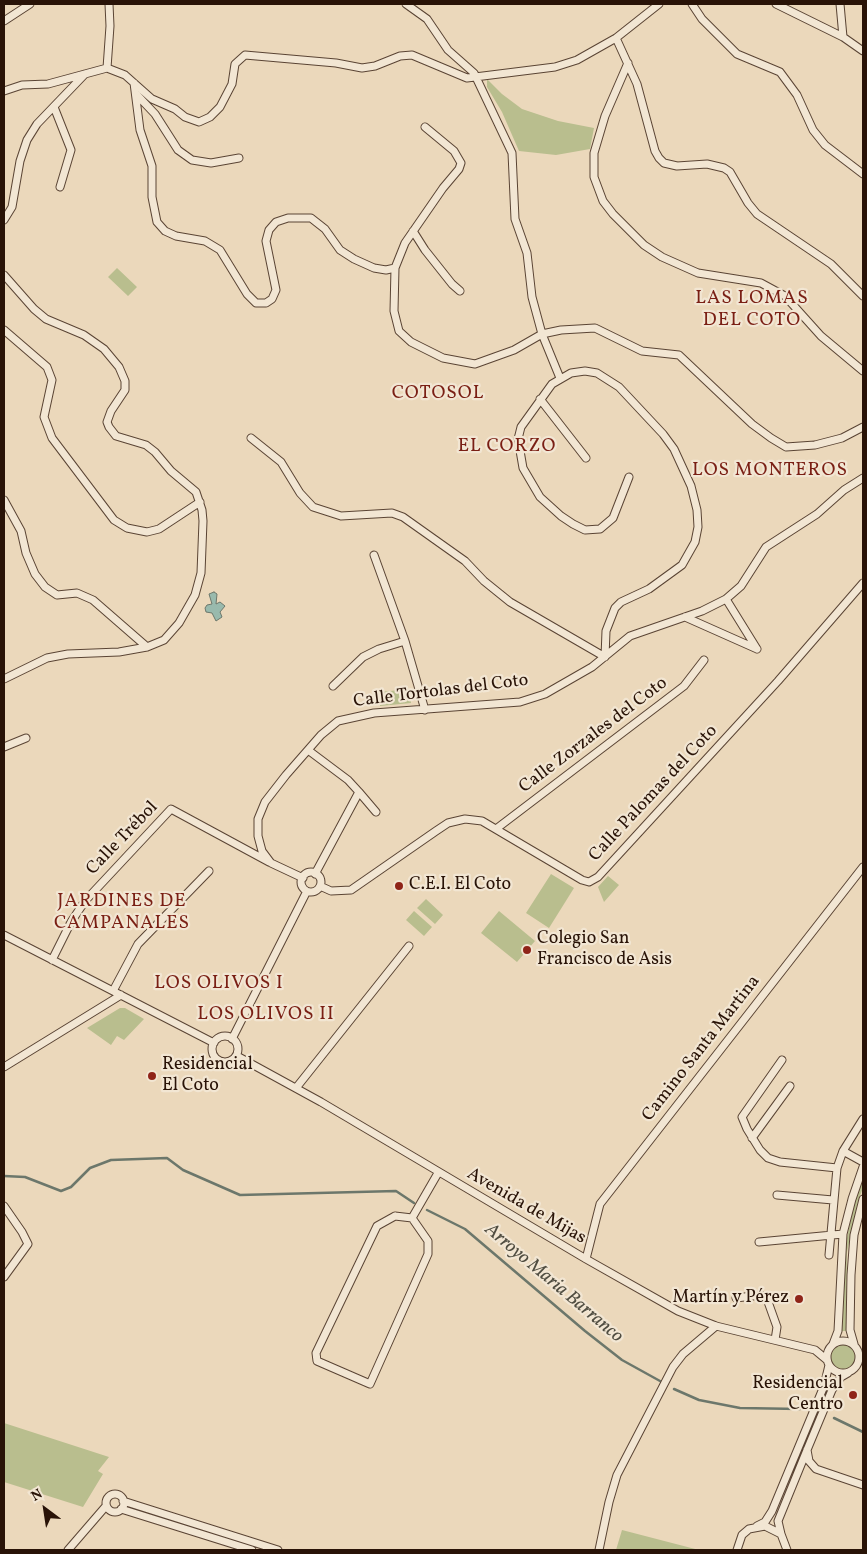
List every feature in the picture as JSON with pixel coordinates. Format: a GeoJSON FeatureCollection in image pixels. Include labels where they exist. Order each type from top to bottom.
{"type":"FeatureCollection","features":[{"type":"Feature","properties":{"kind":"street"},"geometry":{"type":"LineString","coordinates":[[4,21],[30,4]]}},
{"type":"Feature","properties":{"kind":"street"},"geometry":{"type":"LineString","coordinates":[[107,68],[110,26],[109,4]]}},
{"type":"Feature","properties":{"kind":"street"},"geometry":{"type":"LineString","coordinates":[[406,4],[427,19],[448,50],[470,69],[476,77],[512,153],[515,218],[527,253],[532,297],[542,334],[560,378]]}},
{"type":"Feature","properties":{"kind":"street"},"geometry":{"type":"LineString","coordinates":[[4,91],[22,85],[48,84],[107,68],[118,71],[152,99],[168,105],[189,119],[199,122],[210,117],[220,107],[232,84],[235,64],[245,55],[336,63],[362,68],[375,66],[400,56],[412,55],[460,77],[476,77],[555,67],[577,60],[616,38],[659,4]]}},
{"type":"Feature","properties":{"kind":"street"},"geometry":{"type":"LineString","coordinates":[[692,4],[702,19],[737,54],[780,72],[797,95],[814,130],[826,145],[863,174]]}},
{"type":"Feature","properties":{"kind":"street"},"geometry":{"type":"LineString","coordinates":[[776,4],[844,37],[863,51]]}},
{"type":"Feature","properties":{"kind":"street"},"geometry":{"type":"LineString","coordinates":[[840,4],[844,37]]}},
{"type":"Feature","properties":{"kind":"street"},"geometry":{"type":"LineString","coordinates":[[616,38],[644,104],[655,151],[664,163],[677,166],[717,164],[730,172],[751,208],[836,269],[863,296]]}},
{"type":"Feature","properties":{"kind":"street"},"geometry":{"type":"LineString","coordinates":[[628,63],[605,116],[594,153],[594,177],[603,201],[626,228],[662,257],[698,272],[761,283],[785,296],[821,336],[863,371]]}},
{"type":"Feature","properties":{"kind":"street"},"geometry":{"type":"LineString","coordinates":[[4,220],[12,207],[20,161],[27,140],[37,124],[86,73]]}},
{"type":"Feature","properties":{"kind":"street"},"geometry":{"type":"LineString","coordinates":[[134,83],[140,130],[152,166],[152,197],[157,222],[165,231],[176,236],[205,241],[220,250],[247,294],[256,303],[266,303],[272,299],[276,290],[266,241],[268,230],[276,222],[288,218],[311,218],[325,229],[340,250],[354,259],[374,268],[386,270],[395,268]]}},
{"type":"Feature","properties":{"kind":"street"},"geometry":{"type":"LineString","coordinates":[[137,95],[155,114],[178,150],[192,160],[211,164],[239,158]]}},
{"type":"Feature","properties":{"kind":"street"},"geometry":{"type":"LineString","coordinates":[[54,107],[71,150],[60,187]]}},
{"type":"Feature","properties":{"kind":"street"},"geometry":{"type":"LineString","coordinates":[[425,127],[454,151],[461,163],[459,169],[413,231],[399,255],[395,268],[394,311],[399,331],[412,342],[443,358],[475,364],[514,350],[542,334],[561,330],[595,328],[642,351],[679,355],[752,424],[786,447],[814,445],[842,438],[863,427]]}},
{"type":"Feature","properties":{"kind":"street"},"geometry":{"type":"LineString","coordinates":[[413,231],[425,250],[452,284],[460,291]]}},
{"type":"Feature","properties":{"kind":"street"},"geometry":{"type":"LineString","coordinates":[[4,275],[34,309],[46,319],[84,335],[104,349],[119,367],[125,381],[125,390],[111,411],[107,422],[112,432],[146,445],[196,492],[200,502],[203,521],[201,573],[195,595],[173,630],[164,640],[147,647],[96,654],[68,654],[47,658],[4,679]]}},
{"type":"Feature","properties":{"kind":"street"},"geometry":{"type":"LineString","coordinates":[[4,330],[47,367],[52,380],[44,417],[52,438],[114,520],[127,528],[147,532],[159,529],[200,502]]}},
{"type":"Feature","properties":{"kind":"street"},"geometry":{"type":"LineString","coordinates":[[251,438],[281,462],[300,493],[313,507],[340,516],[392,513],[403,517],[465,561],[484,581],[510,602],[605,657],[606,631],[615,608],[621,602],[657,584],[682,565],[696,542],[698,527],[697,510],[691,486],[674,450],[663,434],[619,387],[597,373],[578,372],[560,378],[552,384],[521,427],[518,439],[523,468],[540,497],[561,516],[585,530],[600,529],[613,518],[629,477]]}},
{"type":"Feature","properties":{"kind":"street"},"geometry":{"type":"LineString","coordinates":[[540,399],[586,458]]}},
{"type":"Feature","properties":{"kind":"street","name":"Calle Tortolas del Coto"},"geometry":{"type":"LineString","coordinates":[[271,863],[262,851],[258,836],[258,820],[265,802],[308,750],[338,721],[374,713],[520,702],[545,694],[592,667],[630,636],[702,611],[726,599],[741,586],[766,547],[817,514],[844,490],[863,478]]}},
{"type":"Feature","properties":{"kind":"street"},"geometry":{"type":"LineString","coordinates":[[4,500],[21,530],[26,553],[36,574],[45,587],[58,595],[77,593],[93,600],[147,647]]}},
{"type":"Feature","properties":{"kind":"street"},"geometry":{"type":"LineString","coordinates":[[374,555],[405,641],[425,710]]}},
{"type":"Feature","properties":{"kind":"street","name":"Calle Palomas del Coto"},"geometry":{"type":"LineString","coordinates":[[320,886],[331,892],[351,890],[436,831],[456,820],[465,819],[482,821],[582,880],[590,882],[598,877],[778,681],[863,583]]}},
{"type":"Feature","properties":{"kind":"street"},"geometry":{"type":"LineString","coordinates":[[685,617],[757,649],[726,599]]}},
{"type":"Feature","properties":{"kind":"street"},"geometry":{"type":"LineString","coordinates":[[334,686],[363,657],[379,649],[405,641]]}},
{"type":"Feature","properties":{"kind":"street","name":"Calle Zorzales del Coto"},"geometry":{"type":"LineString","coordinates":[[496,829],[684,686],[704,660]]}},
{"type":"Feature","properties":{"kind":"street"},"geometry":{"type":"LineString","coordinates":[[4,747],[26,738]]}},
{"type":"Feature","properties":{"kind":"street"},"geometry":{"type":"LineString","coordinates":[[308,750],[348,780],[376,812]]}},
{"type":"Feature","properties":{"kind":"street"},"geometry":{"type":"LineString","coordinates":[[315,874],[359,792]]}},
{"type":"Feature","properties":{"kind":"street","name":"Calle Trébol"},"geometry":{"type":"LineString","coordinates":[[52,960],[71,922],[85,901],[171,809],[271,863]]}},
{"type":"Feature","properties":{"kind":"street"},"geometry":{"type":"LineString","coordinates":[[271,863],[303,878]]}},
{"type":"Feature","properties":{"kind":"street","name":"Camino Santa Martina"},"geometry":{"type":"LineString","coordinates":[[586,1260],[600,1204],[863,867]]}},
{"type":"Feature","properties":{"kind":"street"},"geometry":{"type":"LineString","coordinates":[[113,991],[138,944],[209,871]]}},
{"type":"Feature","properties":{"kind":"street"},"geometry":{"type":"LineString","coordinates":[[308,874],[315,874],[321,880],[320,886],[316,891],[307,891],[302,884],[303,878],[308,874]]}},
{"type":"Feature","properties":{"kind":"street"},"geometry":{"type":"LineString","coordinates":[[232,1039],[307,891]]}},
{"type":"Feature","properties":{"kind":"street"},"geometry":{"type":"LineString","coordinates":[[4,935],[214,1043]]}},
{"type":"Feature","properties":{"kind":"street"},"geometry":{"type":"LineString","coordinates":[[296,1088],[409,946]]}},
{"type":"Feature","properties":{"kind":"street"},"geometry":{"type":"LineString","coordinates":[[4,1067],[121,995]]}},
{"type":"Feature","properties":{"kind":"street"},"geometry":{"type":"LineString","coordinates":[[222,1037],[232,1039],[238,1048],[237,1056],[230,1061],[220,1061],[213,1052],[214,1043],[222,1037]]}},
{"type":"Feature","properties":{"kind":"street","name":"Avenida de Mijas"},"geometry":{"type":"LineString","coordinates":[[237,1056],[296,1088],[586,1260],[672,1307],[716,1326],[815,1350],[828,1362]]}},
{"type":"Feature","properties":{"kind":"street"},"geometry":{"type":"LineString","coordinates":[[782,1060],[742,1117],[752,1138],[768,1158],[780,1162],[837,1168]]}},
{"type":"Feature","properties":{"kind":"street"},"geometry":{"type":"LineString","coordinates":[[752,1138],[790,1086]]}},
{"type":"Feature","properties":{"kind":"street"},"geometry":{"type":"LineString","coordinates":[[829,1255],[829,1234],[837,1168],[843,1151],[863,1119]]}},
{"type":"Feature","properties":{"kind":"street"},"geometry":{"type":"LineString","coordinates":[[843,1151],[863,1162]]}},
{"type":"Feature","properties":{"kind":"street"},"geometry":{"type":"LineString","coordinates":[[737,1550],[742,1535],[765,1522],[772,1511],[824,1386],[828,1351],[833,1345],[839,1324],[844,1234],[852,1199],[863,1167]]}},
{"type":"Feature","properties":{"kind":"street"},"geometry":{"type":"LineString","coordinates":[[412,1218],[438,1173]]}},
{"type":"Feature","properties":{"kind":"street"},"geometry":{"type":"LineString","coordinates":[[777,1195],[833,1200]]}},
{"type":"Feature","properties":{"kind":"street"},"geometry":{"type":"LineString","coordinates":[[851,1372],[860,1358],[850,1330],[851,1275],[854,1235],[863,1199]]}},
{"type":"Feature","properties":{"kind":"street"},"geometry":{"type":"LineString","coordinates":[[4,1206],[28,1244],[4,1278]]}},
{"type":"Feature","properties":{"kind":"street"},"geometry":{"type":"LineString","coordinates":[[395,1216],[412,1218],[428,1241],[428,1254],[370,1384],[317,1361],[316,1353],[377,1226],[395,1216]]}},
{"type":"Feature","properties":{"kind":"street"},"geometry":{"type":"LineString","coordinates":[[759,1242],[844,1234]]}},
{"type":"Feature","properties":{"kind":"street"},"geometry":{"type":"LineString","coordinates":[[736,1298],[761,1295],[767,1300],[777,1327],[775,1340]]}},
{"type":"Feature","properties":{"kind":"street"},"geometry":{"type":"LineString","coordinates":[[599,1550],[609,1502],[618,1475],[672,1367],[683,1354],[716,1326]]}},
{"type":"Feature","properties":{"kind":"street"},"geometry":{"type":"LineString","coordinates":[[815,1350],[843,1340],[855,1346],[863,1354]]}},
{"type":"Feature","properties":{"kind":"street"},"geometry":{"type":"LineString","coordinates":[[828,1362],[837,1372],[851,1372]]}},
{"type":"Feature","properties":{"kind":"street"},"geometry":{"type":"LineString","coordinates":[[787,1550],[778,1521],[807,1450],[832,1390],[840,1377],[863,1365]]}},
{"type":"Feature","properties":{"kind":"street"},"geometry":{"type":"LineString","coordinates":[[807,1450],[809,1461],[816,1469],[863,1485]]}},
{"type":"Feature","properties":{"kind":"street"},"geometry":{"type":"LineString","coordinates":[[68,1550],[106,1506],[108,1497],[112,1494],[120,1496],[124,1501],[278,1550]]}},
{"type":"Feature","properties":{"kind":"street"},"geometry":{"type":"LineString","coordinates":[[121,1509],[124,1501]]}},
{"type":"Feature","properties":{"kind":"street"},"geometry":{"type":"LineString","coordinates":[[106,1506],[113,1512],[121,1509],[252,1550]]}},
{"type":"Feature","properties":{"kind":"street"},"geometry":{"type":"LineString","coordinates":[[757,1526],[770,1527],[781,1534]]}},
{"type":"Feature","properties":{"kind":"green space"},"geometry":{"type":"Polygon","coordinates":[[[487,79],[502,94],[522,109],[558,121],[594,128],[590,149],[556,155],[519,151],[502,112],[487,87],[487,79]]]}},
{"type":"Feature","properties":{"kind":"green space"},"geometry":{"type":"Polygon","coordinates":[[[117,268],[137,287],[128,296],[108,277],[117,268]]]}},
{"type":"Feature","properties":{"kind":"green space"},"geometry":{"type":"Polygon","coordinates":[[[410,689],[411,703],[380,706],[379,692],[410,689]]]}},
{"type":"Feature","properties":{"kind":"green space"},"geometry":{"type":"Polygon","coordinates":[[[551,874],[574,888],[549,928],[526,913],[551,874]]]}},
{"type":"Feature","properties":{"kind":"green space"},"geometry":{"type":"Polygon","coordinates":[[[608,876],[619,885],[604,902],[598,887],[608,876]]]}},
{"type":"Feature","properties":{"kind":"green space"},"geometry":{"type":"Polygon","coordinates":[[[426,899],[443,915],[435,924],[417,908],[426,899]]]}},
{"type":"Feature","properties":{"kind":"green space"},"geometry":{"type":"Polygon","coordinates":[[[414,911],[432,927],[424,936],[406,920],[414,911]]]}},
{"type":"Feature","properties":{"kind":"green space"},"geometry":{"type":"Polygon","coordinates":[[[499,911],[535,941],[517,962],[481,933],[499,911]]]}},
{"type":"Feature","properties":{"kind":"green space"},"geometry":{"type":"Polygon","coordinates":[[[120,1008],[125,1008],[144,1019],[124,1040],[117,1036],[111,1045],[87,1028],[120,1008]]]}},
{"type":"Feature","properties":{"kind":"green space"},"geometry":{"type":"Polygon","coordinates":[[[863,1178],[863,1188],[858,1201],[847,1252],[846,1331],[842,1331],[844,1252],[855,1200],[863,1178]]]}},
{"type":"Feature","properties":{"kind":"green space"},"geometry":{"type":"Polygon","coordinates":[[[843,1345],[848,1346],[854,1352],[854,1362],[848,1368],[843,1369],[838,1368],[832,1362],[831,1357],[832,1352],[838,1346],[843,1345]]]}},
{"type":"Feature","properties":{"kind":"green space"},"geometry":{"type":"Polygon","coordinates":[[[4,1423],[109,1457],[98,1471],[103,1474],[83,1507],[4,1482],[4,1423]]]}},
{"type":"Feature","properties":{"kind":"green space"},"geometry":{"type":"Polygon","coordinates":[[[622,1530],[699,1550],[616,1550],[622,1530]]]}},
{"type":"Feature","properties":{"kind":"shaded area"},"geometry":{"type":"Polygon","coordinates":[[[214,592],[217,594],[216,604],[220,602],[225,606],[220,612],[222,617],[216,621],[212,613],[206,612],[205,608],[207,605],[212,604],[209,594],[214,592]]]}},
{"type":"Feature","properties":{"kind":"waterway","name":"Arroyo Maria Barranco"},"geometry":{"type":"LineString","coordinates":[[4,1176],[25,1177],[61,1191],[71,1187],[90,1168],[111,1160],[167,1158],[183,1170],[240,1195],[396,1191],[414,1203]]}},
{"type":"Feature","properties":{"kind":"waterway","name":"Arroyo Maria Barranco"},"geometry":{"type":"LineString","coordinates":[[427,1210],[465,1229],[622,1360],[660,1381]]}},
{"type":"Feature","properties":{"kind":"waterway","name":"Arroyo Maria Barranco"},"geometry":{"type":"LineString","coordinates":[[674,1389],[699,1400],[740,1408],[800,1409]]}},
{"type":"Feature","properties":{"kind":"waterway","name":"Arroyo Maria Barranco"},"geometry":{"type":"LineString","coordinates":[[834,1418],[863,1432]]}},
{"type":"Feature","properties":{"kind":"place","name":"C.E.I. El Coto"},"geometry":{"type":"Point","coordinates":[399,886]}},
{"type":"Feature","properties":{"kind":"place","name":"Colegio San Francisco de Asis"},"geometry":{"type":"Point","coordinates":[527,950]}},
{"type":"Feature","properties":{"kind":"place","name":"Residencial El Coto"},"geometry":{"type":"Point","coordinates":[152,1076]}},
{"type":"Feature","properties":{"kind":"place","name":"Martín y Pérez"},"geometry":{"type":"Point","coordinates":[799,1299]}},
{"type":"Feature","properties":{"kind":"place","name":"Residencial Centro"},"geometry":{"type":"Point","coordinates":[853,1395]}},
{"type":"Feature","properties":{"kind":"district","name":"LAS LOMAS DEL COTO"},"geometry":{"type":"Point","coordinates":[752,311]}},
{"type":"Feature","properties":{"kind":"district","name":"COTOSOL"},"geometry":{"type":"Point","coordinates":[438,395]}},
{"type":"Feature","properties":{"kind":"district","name":"EL CORZO"},"geometry":{"type":"Point","coordinates":[507,448]}},
{"type":"Feature","properties":{"kind":"district","name":"LOS MONTEROS"},"geometry":{"type":"Point","coordinates":[770,472]}},
{"type":"Feature","properties":{"kind":"district","name":"JARDINES DE CAMPANALES"},"geometry":{"type":"Point","coordinates":[122,914]}},
{"type":"Feature","properties":{"kind":"district","name":"LOS OLIVOS I"},"geometry":{"type":"Point","coordinates":[219,985]}},
{"type":"Feature","properties":{"kind":"district","name":"LOS OLIVOS II"},"geometry":{"type":"Point","coordinates":[266,1016]}}]}
